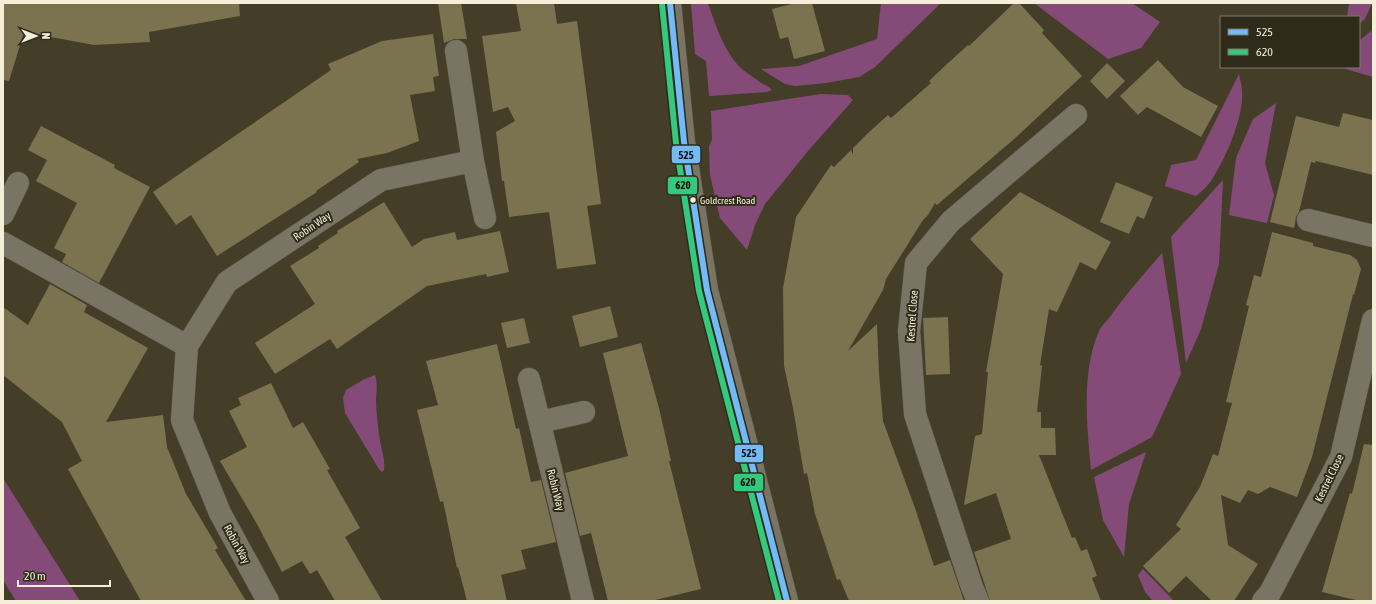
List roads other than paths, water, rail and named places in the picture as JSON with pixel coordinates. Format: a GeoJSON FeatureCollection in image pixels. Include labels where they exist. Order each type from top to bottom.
{"type":"FeatureCollection","features":[{"type":"Feature","properties":{"kind":"street"},"geometry":{"type":"LineString","coordinates":[[670,3],[684,142],[707,290],[787,601]]}},
{"type":"Feature","properties":{"kind":"street"},"geometry":{"type":"LineString","coordinates":[[456,51],[472,161],[485,218]]}},
{"type":"Feature","properties":{"kind":"street","name":"Kestrel Close"},"geometry":{"type":"LineString","coordinates":[[978,601],[972,587],[915,414],[909,331],[916,263],[951,221],[1076,115]]}},
{"type":"Feature","properties":{"kind":"street","name":"Robin Way"},"geometry":{"type":"LineString","coordinates":[[268,601],[220,513],[182,420],[187,346],[227,282],[381,180],[472,161]]}},
{"type":"Feature","properties":{"kind":"street"},"geometry":{"type":"LineString","coordinates":[[3,214],[18,183]]}},
{"type":"Feature","properties":{"kind":"street"},"geometry":{"type":"LineString","coordinates":[[1308,220],[1373,236]]}},
{"type":"Feature","properties":{"kind":"street"},"geometry":{"type":"LineString","coordinates":[[3,243],[187,346]]}},
{"type":"Feature","properties":{"kind":"street","name":"Kestrel Close"},"geometry":{"type":"LineString","coordinates":[[1262,601],[1270,593],[1341,457],[1373,320]]}},
{"type":"Feature","properties":{"kind":"street","name":"Robin Way"},"geometry":{"type":"LineString","coordinates":[[529,379],[583,601]]}},
{"type":"Feature","properties":{"kind":"street"},"geometry":{"type":"LineString","coordinates":[[540,422],[584,412]]}},
{"type":"Feature","properties":{"kind":"place","name":"Goldcrest Road"},"geometry":{"type":"Point","coordinates":[693,200]}}]}
